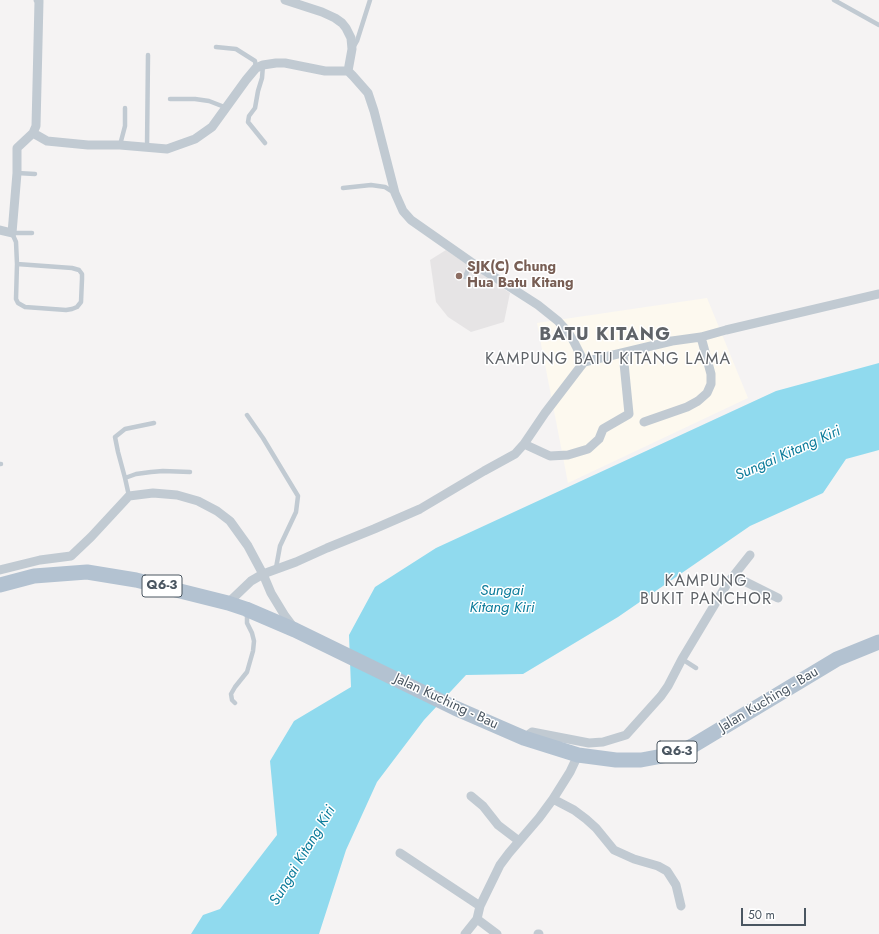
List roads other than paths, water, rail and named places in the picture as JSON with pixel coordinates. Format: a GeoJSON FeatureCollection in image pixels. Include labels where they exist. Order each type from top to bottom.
{"type":"FeatureCollection","features":[{"type":"Feature","properties":{"kind":"main road","name":"Jalan Kuching - Bau"},"geometry":{"type":"LineString","coordinates":[[0,585],[34,576],[87,572],[136,580],[228,603],[296,630],[455,708],[524,738],[578,755],[616,760],[641,760],[682,751],[837,659],[879,642]]}},
{"type":"Feature","properties":{"kind":"street"},"geometry":{"type":"LineString","coordinates":[[0,230],[12,233],[17,173],[17,148],[33,133],[36,126],[38,0]]}},
{"type":"Feature","properties":{"kind":"street"},"geometry":{"type":"LineString","coordinates":[[285,0],[322,12],[335,18],[346,28],[351,38],[352,49],[348,71]]}},
{"type":"Feature","properties":{"kind":"street"},"geometry":{"type":"LineString","coordinates":[[33,133],[47,141],[88,145],[120,145],[167,149],[195,139],[212,127],[246,80],[259,67],[276,63],[285,63],[325,71],[348,71],[368,93],[395,193],[403,211],[412,220],[471,262],[538,305],[558,321],[568,332],[584,362]]}},
{"type":"Feature","properties":{"kind":"street"},"geometry":{"type":"LineString","coordinates":[[228,603],[251,581],[263,574],[296,562],[420,509],[515,454],[524,444],[545,413],[584,362],[672,340],[701,337],[879,294]]}},
{"type":"Feature","properties":{"kind":"street"},"geometry":{"type":"LineString","coordinates":[[644,422],[688,407],[707,393],[711,384],[711,374],[701,337]]}},
{"type":"Feature","properties":{"kind":"street"},"geometry":{"type":"LineString","coordinates":[[524,444],[550,456],[568,455],[588,449],[599,439],[603,429],[629,414],[623,353]]}},
{"type":"Feature","properties":{"kind":"street"},"geometry":{"type":"LineString","coordinates":[[0,570],[40,560],[71,556],[129,496],[153,492],[177,495],[198,501],[217,511],[230,521],[248,546],[271,593],[285,616],[296,630]]}},
{"type":"Feature","properties":{"kind":"street"},"geometry":{"type":"LineString","coordinates":[[524,738],[532,732],[589,743],[602,742],[626,735],[668,686],[682,659],[727,584],[750,555]]}},
{"type":"Feature","properties":{"kind":"street"},"geometry":{"type":"LineString","coordinates":[[734,576],[778,598]]}},
{"type":"Feature","properties":{"kind":"street"},"geometry":{"type":"LineString","coordinates":[[465,934],[477,919],[480,906],[500,865],[553,800],[568,776],[578,755]]}},
{"type":"Feature","properties":{"kind":"street"},"geometry":{"type":"LineString","coordinates":[[472,796],[483,806],[498,825],[519,841]]}},
{"type":"Feature","properties":{"kind":"street"},"geometry":{"type":"LineString","coordinates":[[553,800],[574,810],[586,819],[596,828],[614,850],[634,859],[658,866],[667,871],[676,885],[681,906]]}},
{"type":"Feature","properties":{"kind":"street"},"geometry":{"type":"LineString","coordinates":[[400,853],[480,906]]}},
{"type":"Feature","properties":{"kind":"street"},"geometry":{"type":"LineString","coordinates":[[477,919],[497,934]]}},
{"type":"Feature","properties":{"kind":"lane"},"geometry":{"type":"LineString","coordinates":[[352,49],[357,41],[370,0]]}},
{"type":"Feature","properties":{"kind":"lane"},"geometry":{"type":"LineString","coordinates":[[834,0],[879,25]]}},
{"type":"Feature","properties":{"kind":"lane"},"geometry":{"type":"LineString","coordinates":[[216,47],[236,49],[255,61],[259,67],[262,78],[255,108],[249,116],[248,122],[265,143]]}},
{"type":"Feature","properties":{"kind":"lane"},"geometry":{"type":"LineString","coordinates":[[147,148],[148,55]]}},
{"type":"Feature","properties":{"kind":"lane"},"geometry":{"type":"LineString","coordinates":[[170,99],[209,101],[226,108]]}},
{"type":"Feature","properties":{"kind":"lane"},"geometry":{"type":"LineString","coordinates":[[120,145],[125,126],[125,108]]}},
{"type":"Feature","properties":{"kind":"lane"},"geometry":{"type":"LineString","coordinates":[[17,173],[35,174]]}},
{"type":"Feature","properties":{"kind":"lane"},"geometry":{"type":"LineString","coordinates":[[343,188],[371,185],[385,187],[395,193]]}},
{"type":"Feature","properties":{"kind":"lane"},"geometry":{"type":"LineString","coordinates":[[17,264],[72,268],[79,270],[82,274],[81,302],[72,309],[66,310],[25,308],[18,303],[16,300],[16,242],[12,233],[32,233]]}},
{"type":"Feature","properties":{"kind":"lane"},"geometry":{"type":"LineString","coordinates":[[465,277],[471,262]]}},
{"type":"Feature","properties":{"kind":"lane"},"geometry":{"type":"LineString","coordinates":[[247,415],[264,438],[298,496],[296,512],[280,546],[276,568]]}},
{"type":"Feature","properties":{"kind":"lane"},"geometry":{"type":"LineString","coordinates":[[129,496],[115,437],[125,429],[154,423]]}},
{"type":"Feature","properties":{"kind":"lane"},"geometry":{"type":"LineString","coordinates":[[125,478],[136,474],[151,472],[190,472]]}},
{"type":"Feature","properties":{"kind":"lane"},"geometry":{"type":"LineString","coordinates":[[235,703],[232,700],[231,694],[247,672],[253,651],[254,641],[247,623],[246,609]]}},
{"type":"Feature","properties":{"kind":"lane"},"geometry":{"type":"LineString","coordinates":[[682,659],[696,668]]}},
{"type":"Feature","properties":{"kind":"water","name":"Sungai Kitang Kiri"},"geometry":{"type":"Polygon","coordinates":[[[879,363],[879,450],[846,459],[823,493],[750,526],[618,617],[523,674],[466,675],[424,720],[377,782],[346,850],[319,934],[191,934],[203,915],[220,909],[277,835],[270,761],[294,721],[351,687],[349,635],[375,587],[436,548],[776,391],[879,363]]]}},
{"type":"Feature","properties":{"kind":"place","name":"SJK(C) Chung Hua Batu Kitang"},"geometry":{"type":"Point","coordinates":[459,276]}},
{"type":"Feature","properties":{"kind":"district","name":"BATU KITANG"},"geometry":{"type":"Point","coordinates":[605,336]}},
{"type":"Feature","properties":{"kind":"district","name":"KAMPUNG BATU KITANG LAMA"},"geometry":{"type":"Point","coordinates":[608,360]}},
{"type":"Feature","properties":{"kind":"district","name":"KAMPUNG BUKIT PANCHOR"},"geometry":{"type":"Point","coordinates":[706,591]}}]}
